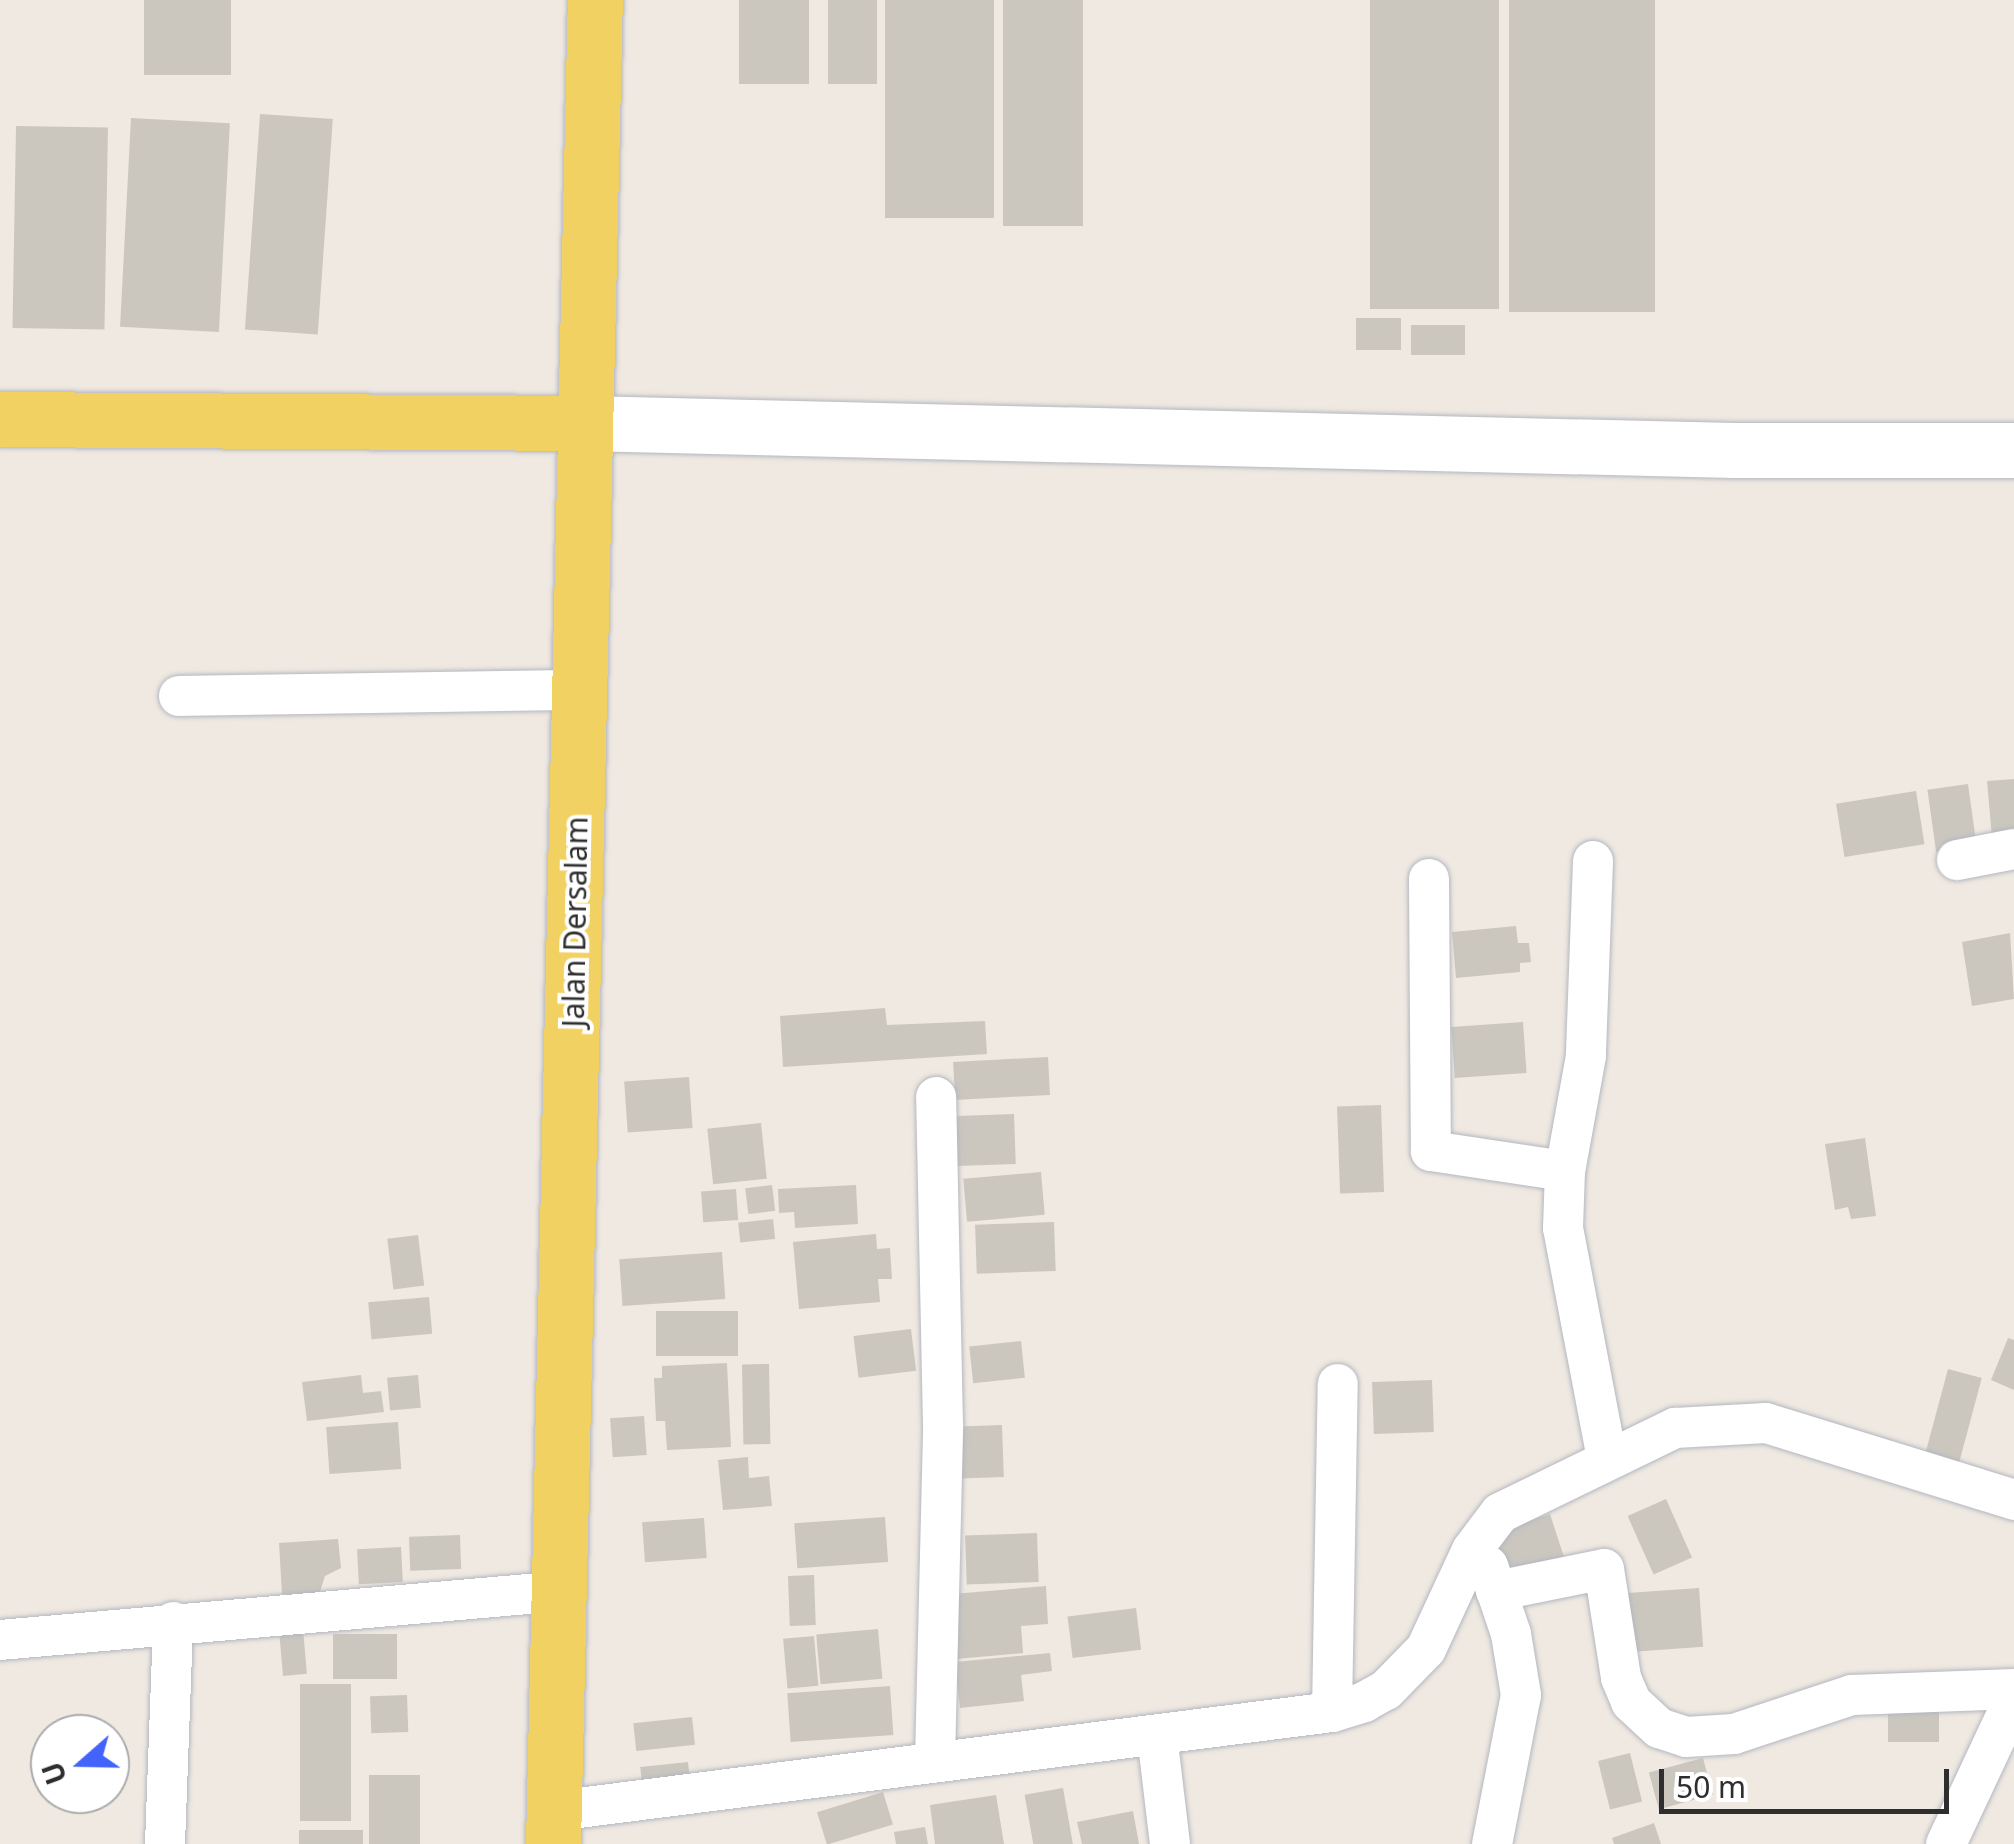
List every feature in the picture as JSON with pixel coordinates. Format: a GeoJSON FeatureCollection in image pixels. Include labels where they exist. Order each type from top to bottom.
{"type":"FeatureCollection","features":[{"type":"Feature","properties":{"kind":"main road","name":"Jalan Dersalam"},"geometry":{"type":"LineString","coordinates":[[554,1828],[595,0]]}},
{"type":"Feature","properties":{"kind":"main road"},"geometry":{"type":"LineString","coordinates":[[0,419],[585,422],[1734,450],[2014,450]]}},
{"type":"Feature","properties":{"kind":"street"},"geometry":{"type":"LineString","coordinates":[[179,696],[580,690]]}},
{"type":"Feature","properties":{"kind":"street"},"geometry":{"type":"LineString","coordinates":[[1957,860],[2014,849]]}},
{"type":"Feature","properties":{"kind":"street"},"geometry":{"type":"LineString","coordinates":[[1593,860],[1585,1068],[1565,1171],[1566,1256],[1606,1458]]}},
{"type":"Feature","properties":{"kind":"street"},"geometry":{"type":"LineString","coordinates":[[1429,879],[1430,1150],[1565,1171]]}},
{"type":"Feature","properties":{"kind":"street"},"geometry":{"type":"LineString","coordinates":[[935,1760],[943,1425],[936,1096]]}},
{"type":"Feature","properties":{"kind":"street"},"geometry":{"type":"LineString","coordinates":[[1332,1712],[1338,1384]]}},
{"type":"Feature","properties":{"kind":"street"},"geometry":{"type":"LineString","coordinates":[[554,1828],[935,1760],[1332,1712],[1386,1690],[1410,1668],[1479,1540],[1510,1505],[1675,1428],[1766,1423],[2014,1500]]}},
{"type":"Feature","properties":{"kind":"street"},"geometry":{"type":"LineString","coordinates":[[1479,1540],[1496,1591],[1521,1696],[1492,1844]]}},
{"type":"Feature","properties":{"kind":"street"},"geometry":{"type":"LineString","coordinates":[[1496,1591],[1602,1568],[1620,1678],[1631,1702],[1659,1728],[1686,1737],[1734,1734],[1852,1696],[2014,1689]]}},
{"type":"Feature","properties":{"kind":"street"},"geometry":{"type":"LineString","coordinates":[[0,1640],[562,1591]]}},
{"type":"Feature","properties":{"kind":"street"},"geometry":{"type":"LineString","coordinates":[[165,1844],[173,1622]]}},
{"type":"Feature","properties":{"kind":"street"},"geometry":{"type":"LineString","coordinates":[[1946,1844],[2014,1699]]}},
{"type":"Feature","properties":{"kind":"street"},"geometry":{"type":"LineString","coordinates":[[1157,1735],[1170,1844]]}},
{"type":"Feature","properties":{"kind":"building"},"geometry":{"type":"Polygon","coordinates":[[[144,0],[231,0],[231,75],[144,75],[144,0]]]}},
{"type":"Feature","properties":{"kind":"building"},"geometry":{"type":"Polygon","coordinates":[[[739,0],[809,0],[809,84],[739,84],[739,0]]]}},
{"type":"Feature","properties":{"kind":"building"},"geometry":{"type":"Polygon","coordinates":[[[828,0],[877,0],[877,84],[828,84],[828,0]]]}},
{"type":"Feature","properties":{"kind":"building"},"geometry":{"type":"Polygon","coordinates":[[[885,0],[994,0],[994,218],[885,218],[885,0]]]}},
{"type":"Feature","properties":{"kind":"building"},"geometry":{"type":"Polygon","coordinates":[[[1003,0],[1083,0],[1083,226],[1003,226],[1003,0]]]}},
{"type":"Feature","properties":{"kind":"building"},"geometry":{"type":"Polygon","coordinates":[[[1370,0],[1499,0],[1499,309],[1370,309],[1370,0]]]}},
{"type":"Feature","properties":{"kind":"building"},"geometry":{"type":"Polygon","coordinates":[[[1509,0],[1655,0],[1655,312],[1509,312],[1509,0]]]}},
{"type":"Feature","properties":{"kind":"building"},"geometry":{"type":"Polygon","coordinates":[[[260,114],[333,119],[318,335],[245,329],[260,114]]]}},
{"type":"Feature","properties":{"kind":"building"},"geometry":{"type":"Polygon","coordinates":[[[131,118],[230,123],[219,332],[120,327],[131,118]]]}},
{"type":"Feature","properties":{"kind":"building"},"geometry":{"type":"Polygon","coordinates":[[[16,126],[108,128],[104,330],[12,328],[16,126]]]}},
{"type":"Feature","properties":{"kind":"building"},"geometry":{"type":"Polygon","coordinates":[[[1356,318],[1401,318],[1401,350],[1356,350],[1356,318]]]}},
{"type":"Feature","properties":{"kind":"building"},"geometry":{"type":"Polygon","coordinates":[[[1411,325],[1465,325],[1465,355],[1411,355],[1411,325]]]}},
{"type":"Feature","properties":{"kind":"building"},"geometry":{"type":"Polygon","coordinates":[[[2014,779],[2014,843],[1992,838],[1987,781],[2014,779]]]}},
{"type":"Feature","properties":{"kind":"building"},"geometry":{"type":"Polygon","coordinates":[[[1968,784],[1977,846],[1936,852],[1927,790],[1968,784]]]}},
{"type":"Feature","properties":{"kind":"building"},"geometry":{"type":"Polygon","coordinates":[[[1916,791],[1924,844],[1844,857],[1836,804],[1916,791]]]}},
{"type":"Feature","properties":{"kind":"building"},"geometry":{"type":"Polygon","coordinates":[[[1516,926],[1518,943],[1529,943],[1531,962],[1520,963],[1520,972],[1456,978],[1452,932],[1516,926]]]}},
{"type":"Feature","properties":{"kind":"building"},"geometry":{"type":"Polygon","coordinates":[[[2010,933],[2014,999],[1972,1006],[1962,942],[2010,933]]]}},
{"type":"Feature","properties":{"kind":"building"},"geometry":{"type":"Polygon","coordinates":[[[885,1008],[887,1025],[985,1021],[987,1054],[783,1067],[780,1016],[885,1008]]]}},
{"type":"Feature","properties":{"kind":"building"},"geometry":{"type":"Polygon","coordinates":[[[1523,1022],[1527,1073],[1455,1078],[1451,1027],[1523,1022]]]}},
{"type":"Feature","properties":{"kind":"building"},"geometry":{"type":"Polygon","coordinates":[[[1048,1057],[1050,1095],[955,1100],[953,1062],[1048,1057]]]}},
{"type":"Feature","properties":{"kind":"building"},"geometry":{"type":"Polygon","coordinates":[[[689,1077],[693,1128],[628,1132],[624,1082],[689,1077]]]}},
{"type":"Feature","properties":{"kind":"building"},"geometry":{"type":"Polygon","coordinates":[[[1381,1105],[1384,1192],[1340,1193],[1337,1107],[1381,1105]]]}},
{"type":"Feature","properties":{"kind":"building"},"geometry":{"type":"Polygon","coordinates":[[[1014,1114],[1016,1164],[957,1166],[955,1116],[1014,1114]]]}},
{"type":"Feature","properties":{"kind":"building"},"geometry":{"type":"Polygon","coordinates":[[[761,1123],[767,1179],[713,1184],[707,1129],[761,1123]]]}},
{"type":"Feature","properties":{"kind":"building"},"geometry":{"type":"Polygon","coordinates":[[[1865,1138],[1876,1216],[1851,1219],[1848,1207],[1835,1210],[1825,1144],[1865,1138]]]}},
{"type":"Feature","properties":{"kind":"building"},"geometry":{"type":"Polygon","coordinates":[[[1041,1172],[1045,1215],[967,1222],[963,1179],[1041,1172]]]}},
{"type":"Feature","properties":{"kind":"building"},"geometry":{"type":"Polygon","coordinates":[[[772,1185],[775,1211],[748,1214],[745,1188],[772,1185]]]}},
{"type":"Feature","properties":{"kind":"building"},"geometry":{"type":"Polygon","coordinates":[[[856,1185],[858,1224],[795,1228],[794,1212],[779,1213],[778,1189],[856,1185]]]}},
{"type":"Feature","properties":{"kind":"building"},"geometry":{"type":"Polygon","coordinates":[[[736,1189],[738,1220],[703,1222],[701,1191],[736,1189]]]}},
{"type":"Feature","properties":{"kind":"building"},"geometry":{"type":"Polygon","coordinates":[[[773,1219],[775,1239],[740,1243],[738,1223],[773,1219]]]}},
{"type":"Feature","properties":{"kind":"building"},"geometry":{"type":"Polygon","coordinates":[[[1054,1222],[1056,1271],[977,1274],[975,1225],[1054,1222]]]}},
{"type":"Feature","properties":{"kind":"building"},"geometry":{"type":"Polygon","coordinates":[[[876,1234],[877,1249],[890,1248],[892,1279],[878,1279],[880,1302],[799,1309],[793,1242],[876,1234]]]}},
{"type":"Feature","properties":{"kind":"building"},"geometry":{"type":"Polygon","coordinates":[[[418,1235],[424,1286],[393,1289],[387,1239],[418,1235]]]}},
{"type":"Feature","properties":{"kind":"building"},"geometry":{"type":"Polygon","coordinates":[[[722,1252],[725,1299],[623,1306],[619,1259],[722,1252]]]}},
{"type":"Feature","properties":{"kind":"building"},"geometry":{"type":"Polygon","coordinates":[[[429,1297],[432,1334],[371,1339],[368,1302],[429,1297]]]}},
{"type":"Feature","properties":{"kind":"building"},"geometry":{"type":"Polygon","coordinates":[[[656,1311],[738,1311],[738,1356],[656,1356],[656,1311]]]}},
{"type":"Feature","properties":{"kind":"building"},"geometry":{"type":"Polygon","coordinates":[[[911,1329],[916,1371],[859,1378],[853,1336],[911,1329]]]}},
{"type":"Feature","properties":{"kind":"building"},"geometry":{"type":"Polygon","coordinates":[[[2008,1338],[2014,1340],[2014,1390],[1991,1380],[2008,1338]]]}},
{"type":"Feature","properties":{"kind":"building"},"geometry":{"type":"Polygon","coordinates":[[[1021,1341],[1025,1378],[973,1383],[969,1346],[1021,1341]]]}},
{"type":"Feature","properties":{"kind":"building"},"geometry":{"type":"Polygon","coordinates":[[[727,1363],[731,1447],[667,1450],[665,1421],[656,1421],[654,1378],[662,1378],[662,1366],[727,1363]]]}},
{"type":"Feature","properties":{"kind":"building"},"geometry":{"type":"Polygon","coordinates":[[[742,1364],[769,1364],[770,1444],[743,1444],[742,1364]]]}},
{"type":"Feature","properties":{"kind":"building"},"geometry":{"type":"Polygon","coordinates":[[[1948,1369],[1982,1378],[1959,1464],[1925,1455],[1948,1369]]]}},
{"type":"Feature","properties":{"kind":"building"},"geometry":{"type":"Polygon","coordinates":[[[361,1375],[363,1393],[381,1391],[384,1412],[307,1421],[302,1382],[361,1375]]]}},
{"type":"Feature","properties":{"kind":"building"},"geometry":{"type":"Polygon","coordinates":[[[418,1375],[421,1408],[390,1411],[387,1378],[418,1375]]]}},
{"type":"Feature","properties":{"kind":"building"},"geometry":{"type":"Polygon","coordinates":[[[1432,1380],[1434,1432],[1374,1434],[1372,1382],[1432,1380]]]}},
{"type":"Feature","properties":{"kind":"building"},"geometry":{"type":"Polygon","coordinates":[[[644,1416],[647,1455],[613,1457],[610,1418],[644,1416]]]}},
{"type":"Feature","properties":{"kind":"building"},"geometry":{"type":"Polygon","coordinates":[[[398,1422],[401,1469],[329,1474],[326,1427],[398,1422]]]}},
{"type":"Feature","properties":{"kind":"building"},"geometry":{"type":"Polygon","coordinates":[[[1002,1425],[1004,1477],[946,1479],[944,1427],[1002,1425]]]}},
{"type":"Feature","properties":{"kind":"building"},"geometry":{"type":"Polygon","coordinates":[[[748,1457],[749,1478],[769,1476],[772,1506],[723,1510],[718,1460],[748,1457]]]}},
{"type":"Feature","properties":{"kind":"building"},"geometry":{"type":"Polygon","coordinates":[[[1666,1499],[1692,1557],[1654,1575],[1628,1516],[1666,1499]]]}},
{"type":"Feature","properties":{"kind":"building"},"geometry":{"type":"Polygon","coordinates":[[[1550,1514],[1567,1565],[1505,1585],[1488,1534],[1550,1514]]]}},
{"type":"Feature","properties":{"kind":"building"},"geometry":{"type":"Polygon","coordinates":[[[885,1517],[888,1562],[797,1568],[794,1523],[885,1517]]]}},
{"type":"Feature","properties":{"kind":"building"},"geometry":{"type":"Polygon","coordinates":[[[704,1518],[707,1558],[645,1562],[642,1522],[704,1518]]]}},
{"type":"Feature","properties":{"kind":"building"},"geometry":{"type":"Polygon","coordinates":[[[1037,1533],[1039,1582],[967,1584],[965,1536],[1037,1533]]]}},
{"type":"Feature","properties":{"kind":"building"},"geometry":{"type":"Polygon","coordinates":[[[460,1535],[461,1569],[410,1571],[409,1537],[460,1535]]]}},
{"type":"Feature","properties":{"kind":"building"},"geometry":{"type":"Polygon","coordinates":[[[338,1539],[341,1568],[325,1576],[318,1598],[282,1594],[279,1543],[338,1539]]]}},
{"type":"Feature","properties":{"kind":"building"},"geometry":{"type":"Polygon","coordinates":[[[401,1547],[403,1582],[359,1584],[357,1549],[401,1547]]]}},
{"type":"Feature","properties":{"kind":"building"},"geometry":{"type":"Polygon","coordinates":[[[814,1575],[816,1625],[790,1626],[788,1576],[814,1575]]]}},
{"type":"Feature","properties":{"kind":"building"},"geometry":{"type":"Polygon","coordinates":[[[1046,1586],[1048,1624],[1021,1626],[1023,1653],[945,1660],[941,1595],[1046,1586]]]}},
{"type":"Feature","properties":{"kind":"building"},"geometry":{"type":"Polygon","coordinates":[[[1699,1588],[1703,1647],[1620,1653],[1616,1594],[1699,1588]]]}},
{"type":"Feature","properties":{"kind":"building"},"geometry":{"type":"Polygon","coordinates":[[[1136,1608],[1141,1650],[1073,1658],[1068,1616],[1136,1608]]]}},
{"type":"Feature","properties":{"kind":"building"},"geometry":{"type":"Polygon","coordinates":[[[303,1629],[307,1674],[283,1676],[279,1631],[303,1629]]]}},
{"type":"Feature","properties":{"kind":"building"},"geometry":{"type":"Polygon","coordinates":[[[878,1629],[882,1679],[821,1684],[816,1634],[878,1629]]]}},
{"type":"Feature","properties":{"kind":"building"},"geometry":{"type":"Polygon","coordinates":[[[333,1634],[397,1634],[397,1679],[333,1679],[333,1634]]]}},
{"type":"Feature","properties":{"kind":"building"},"geometry":{"type":"Polygon","coordinates":[[[814,1636],[818,1686],[787,1689],[783,1639],[814,1636]]]}},
{"type":"Feature","properties":{"kind":"building"},"geometry":{"type":"Polygon","coordinates":[[[1050,1653],[1052,1671],[1021,1675],[1024,1701],[960,1708],[955,1662],[1050,1653]]]}},
{"type":"Feature","properties":{"kind":"building"},"geometry":{"type":"Polygon","coordinates":[[[300,1684],[351,1684],[351,1821],[300,1821],[300,1684]]]}},
{"type":"Feature","properties":{"kind":"building"},"geometry":{"type":"Polygon","coordinates":[[[890,1686],[893,1735],[791,1742],[787,1693],[890,1686]]]}},
{"type":"Feature","properties":{"kind":"building"},"geometry":{"type":"Polygon","coordinates":[[[407,1695],[408,1732],[371,1733],[370,1696],[407,1695]]]}},
{"type":"Feature","properties":{"kind":"building"},"geometry":{"type":"Polygon","coordinates":[[[1888,1712],[1939,1712],[1939,1742],[1888,1742],[1888,1712]]]}},
{"type":"Feature","properties":{"kind":"building"},"geometry":{"type":"Polygon","coordinates":[[[692,1717],[695,1745],[636,1751],[633,1723],[692,1717]]]}},
{"type":"Feature","properties":{"kind":"building"},"geometry":{"type":"Polygon","coordinates":[[[1630,1753],[1642,1802],[1610,1809],[1598,1761],[1630,1753]]]}},
{"type":"Feature","properties":{"kind":"building"},"geometry":{"type":"Polygon","coordinates":[[[1703,1758],[1713,1795],[1659,1809],[1649,1772],[1703,1758]]]}},
{"type":"Feature","properties":{"kind":"building"},"geometry":{"type":"Polygon","coordinates":[[[688,1762],[691,1790],[643,1795],[640,1767],[688,1762]]]}},
{"type":"Feature","properties":{"kind":"building"},"geometry":{"type":"Polygon","coordinates":[[[369,1775],[420,1775],[420,1844],[369,1844],[369,1775]]]}},
{"type":"Feature","properties":{"kind":"building"},"geometry":{"type":"Polygon","coordinates":[[[1063,1788],[1073,1844],[1033,1844],[1025,1795],[1063,1788]]]}},
{"type":"Feature","properties":{"kind":"building"},"geometry":{"type":"Polygon","coordinates":[[[883,1792],[893,1825],[827,1844],[817,1812],[883,1792]]]}},
{"type":"Feature","properties":{"kind":"building"},"geometry":{"type":"Polygon","coordinates":[[[996,1795],[1004,1844],[935,1844],[930,1805],[996,1795]]]}},
{"type":"Feature","properties":{"kind":"building"},"geometry":{"type":"Polygon","coordinates":[[[1133,1811],[1139,1844],[1082,1844],[1077,1822],[1133,1811]]]}},
{"type":"Feature","properties":{"kind":"building"},"geometry":{"type":"Polygon","coordinates":[[[1654,1823],[1661,1844],[1614,1844],[1612,1838],[1654,1823]]]}},
{"type":"Feature","properties":{"kind":"building"},"geometry":{"type":"Polygon","coordinates":[[[925,1827],[928,1844],[896,1844],[894,1832],[925,1827]]]}},
{"type":"Feature","properties":{"kind":"building"},"geometry":{"type":"Polygon","coordinates":[[[299,1830],[363,1830],[363,1844],[299,1844],[299,1830]]]}}]}
